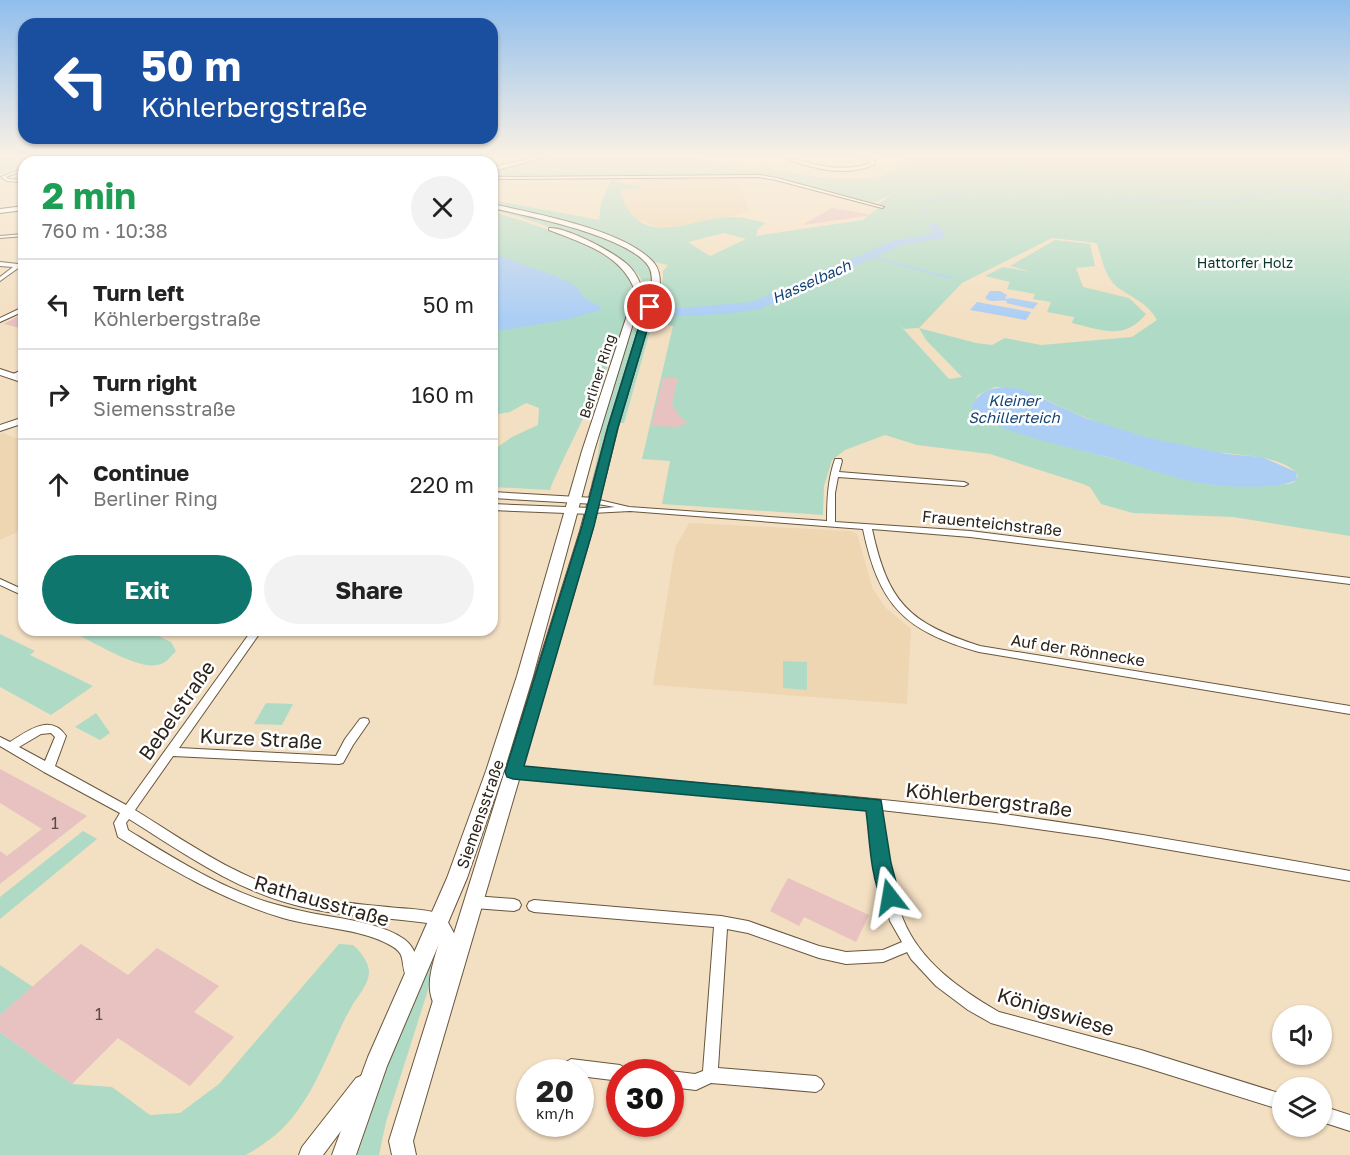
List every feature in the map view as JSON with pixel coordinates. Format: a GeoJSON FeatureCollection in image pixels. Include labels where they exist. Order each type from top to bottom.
{"type":"FeatureCollection","features":[{"type":"Feature","properties":{"kind":"main road","name":"Berliner Ring"},"geometry":{"type":"LineString","coordinates":[[500,211],[590,245],[620,262],[632,272],[637,280],[639,291],[635,307],[573,505]]}},
{"type":"Feature","properties":{"kind":"main road","name":"Berliner Ring"},"geometry":{"type":"LineString","coordinates":[[504,211],[587,231],[617,242],[637,252],[654,269],[656,285],[613,427],[593,506]]}},
{"type":"Feature","properties":{"kind":"main road","name":"Siemensstraße"},"geometry":{"type":"LineString","coordinates":[[344,1155],[374,1070],[457,878],[510,727],[573,505]]}},
{"type":"Feature","properties":{"kind":"main road","name":"Siemensstraße"},"geometry":{"type":"LineString","coordinates":[[401,1150],[593,506]]}},
{"type":"Feature","properties":{"kind":"street"},"geometry":{"type":"LineString","coordinates":[[0,238],[18,237]]}},
{"type":"Feature","properties":{"kind":"street"},"geometry":{"type":"LineString","coordinates":[[0,264],[18,266],[0,279]]}},
{"type":"Feature","properties":{"kind":"street"},"geometry":{"type":"LineString","coordinates":[[0,320],[18,312]]}},
{"type":"Feature","properties":{"kind":"street"},"geometry":{"type":"LineString","coordinates":[[0,372],[18,378]]}},
{"type":"Feature","properties":{"kind":"street"},"geometry":{"type":"LineString","coordinates":[[12,376],[18,374]]}},
{"type":"Feature","properties":{"kind":"street"},"geometry":{"type":"LineString","coordinates":[[831,523],[834,474],[838,461]]}},
{"type":"Feature","properties":{"kind":"street"},"geometry":{"type":"LineString","coordinates":[[834,474],[964,484]]}},
{"type":"Feature","properties":{"kind":"street"},"geometry":{"type":"LineString","coordinates":[[498,496],[593,506]]}},
{"type":"Feature","properties":{"kind":"street"},"geometry":{"type":"LineString","coordinates":[[498,507],[573,505]]}},
{"type":"Feature","properties":{"kind":"street","name":"Frauenteichstraße"},"geometry":{"type":"LineString","coordinates":[[593,506],[970,534],[1350,581]]}},
{"type":"Feature","properties":{"kind":"street","name":"Auf der Rönnecke"},"geometry":{"type":"LineString","coordinates":[[867,526],[881,580],[887,593],[906,614],[947,638],[979,648],[1350,710]]}},
{"type":"Feature","properties":{"kind":"street"},"geometry":{"type":"LineString","coordinates":[[0,582],[18,590]]}},
{"type":"Feature","properties":{"kind":"street","name":"Bebelstraße"},"geometry":{"type":"LineString","coordinates":[[127,812],[172,752],[252,636]]}},
{"type":"Feature","properties":{"kind":"street","name":"Kurze Straße"},"geometry":{"type":"LineString","coordinates":[[172,752],[339,760],[364,722]]}},
{"type":"Feature","properties":{"kind":"street","name":"Rathausstraße"},"geometry":{"type":"LineString","coordinates":[[5,744],[39,730],[53,729],[61,736],[48,769]]}},
{"type":"Feature","properties":{"kind":"street","name":"Rathausstraße"},"geometry":{"type":"LineString","coordinates":[[5,744],[127,812],[208,864],[263,888],[294,899],[346,909],[439,919]]}},
{"type":"Feature","properties":{"kind":"street","name":"Köhlerbergstraße"},"geometry":{"type":"LineString","coordinates":[[513,772],[874,805],[1101,833],[1350,876]]}},
{"type":"Feature","properties":{"kind":"street","name":"Königswiese"},"geometry":{"type":"LineString","coordinates":[[874,805],[882,863],[897,921],[910,945],[941,981],[973,1005],[996,1018],[1141,1058],[1272,1099]]}},
{"type":"Feature","properties":{"kind":"street","name":"Rathausstraße"},"geometry":{"type":"LineString","coordinates":[[127,812],[120,823],[122,833],[195,877],[284,913],[378,933],[396,941],[410,956],[411,982]]}},
{"type":"Feature","properties":{"kind":"street"},"geometry":{"type":"LineString","coordinates":[[474,902],[514,905]]}},
{"type":"Feature","properties":{"kind":"street"},"geometry":{"type":"LineString","coordinates":[[534,906],[721,922],[748,927],[819,952],[846,958],[883,956],[910,945]]}},
{"type":"Feature","properties":{"kind":"street","name":"Siemensstraße"},"geometry":{"type":"LineString","coordinates":[[439,919],[448,935],[437,976],[439,1017]]}},
{"type":"Feature","properties":{"kind":"street"},"geometry":{"type":"LineString","coordinates":[[710,1075],[721,922]]}},
{"type":"Feature","properties":{"kind":"street","name":"Siemensstraße"},"geometry":{"type":"LineString","coordinates":[[309,1155],[374,1070]]}},
{"type":"Feature","properties":{"kind":"street"},"geometry":{"type":"LineString","coordinates":[[684,1081],[696,1082],[710,1075],[816,1084]]}},
{"type":"Feature","properties":{"kind":"street"},"geometry":{"type":"LineString","coordinates":[[1332,1117],[1350,1123]]}},
{"type":"Feature","properties":{"kind":"shaded area"},"geometry":{"type":"Polygon","coordinates":[[[628,211],[749,211],[662,229],[635,218],[628,211]]]}},
{"type":"Feature","properties":{"kind":"shaded area"},"geometry":{"type":"Polygon","coordinates":[[[2,433],[18,439],[18,532],[0,540],[0,435],[2,433]]]}},
{"type":"Feature","properties":{"kind":"shaded area"},"geometry":{"type":"Polygon","coordinates":[[[689,523],[851,531],[857,534],[873,589],[886,608],[911,629],[907,704],[653,685],[675,548],[689,523]]]}},
{"type":"Feature","properties":{"kind":"green space"},"geometry":{"type":"Polygon","coordinates":[[[499,211],[508,211],[580,230],[627,249],[643,260],[652,277],[651,289],[642,317],[639,317],[644,299],[642,281],[635,271],[623,262],[571,236],[499,211]]]}},
{"type":"Feature","properties":{"kind":"green space","name":"Hattorfer Holz"},"geometry":{"type":"Polygon","coordinates":[[[519,211],[550,211],[599,220],[600,211],[629,211],[641,222],[654,227],[685,225],[734,217],[766,223],[758,229],[756,236],[863,220],[875,211],[1350,211],[1350,536],[1233,517],[1133,513],[1101,504],[1090,487],[1083,484],[990,454],[917,445],[885,435],[845,450],[832,460],[824,486],[823,515],[662,504],[670,461],[642,459],[673,326],[666,325],[669,316],[665,303],[655,303],[663,279],[663,271],[668,265],[654,262],[633,247],[519,211]],[[724,233],[688,242],[710,256],[746,239],[724,233]],[[1052,238],[962,283],[919,328],[976,343],[992,345],[1005,338],[1041,345],[1132,337],[1157,320],[1144,305],[1117,287],[1109,278],[1097,243],[1052,238]],[[897,322],[949,379],[962,377],[926,340],[919,328],[904,329],[897,322]],[[995,387],[978,395],[971,407],[973,413],[994,424],[1030,436],[1205,484],[1246,486],[1289,484],[1294,482],[1298,476],[1287,466],[1270,459],[1158,441],[1084,417],[1030,393],[995,387]]]}},
{"type":"Feature","properties":{"kind":"green space"},"geometry":{"type":"Polygon","coordinates":[[[498,214],[548,230],[591,248],[610,259],[624,271],[633,283],[633,298],[615,351],[550,490],[498,487],[498,447],[512,437],[538,425],[539,408],[526,403],[510,412],[498,414],[498,214]]]}},
{"type":"Feature","properties":{"kind":"green space"},"geometry":{"type":"Polygon","coordinates":[[[1055,240],[1090,244],[1095,266],[1076,268],[1083,287],[1129,298],[1146,314],[1138,322],[1121,331],[1093,328],[1072,323],[1074,317],[1047,312],[1051,302],[1033,299],[1035,294],[1007,289],[1010,282],[985,276],[1003,267],[1032,272],[1010,266],[1055,240]]]}},
{"type":"Feature","properties":{"kind":"green space"},"geometry":{"type":"Polygon","coordinates":[[[652,324],[624,423],[620,423],[647,328],[652,324]]]}},
{"type":"Feature","properties":{"kind":"green space"},"geometry":{"type":"Polygon","coordinates":[[[639,326],[593,484],[591,484],[602,423],[633,328],[639,326]]]}},
{"type":"Feature","properties":{"kind":"green space"},"geometry":{"type":"Polygon","coordinates":[[[0,634],[35,651],[30,655],[93,686],[51,715],[0,687],[0,634]]]}},
{"type":"Feature","properties":{"kind":"green space"},"geometry":{"type":"Polygon","coordinates":[[[80,636],[158,636],[171,642],[176,651],[163,663],[149,665],[116,654],[80,636]]]}},
{"type":"Feature","properties":{"kind":"green space"},"geometry":{"type":"Polygon","coordinates":[[[783,661],[807,662],[807,690],[783,688],[783,661]]]}},
{"type":"Feature","properties":{"kind":"green space"},"geometry":{"type":"Polygon","coordinates":[[[266,703],[293,704],[282,725],[254,724],[266,703]]]}},
{"type":"Feature","properties":{"kind":"green space"},"geometry":{"type":"Polygon","coordinates":[[[96,713],[110,733],[100,740],[75,727],[96,713]]]}},
{"type":"Feature","properties":{"kind":"green space"},"geometry":{"type":"Polygon","coordinates":[[[83,831],[97,839],[0,919],[0,897],[83,831]]]}},
{"type":"Feature","properties":{"kind":"green space"},"geometry":{"type":"Polygon","coordinates":[[[339,944],[353,945],[361,954],[369,968],[367,980],[304,1101],[285,1126],[253,1151],[246,1155],[0,1155],[0,1032],[72,1084],[112,1087],[150,1115],[180,1113],[219,1084],[339,944]]]}},
{"type":"Feature","properties":{"kind":"green space"},"geometry":{"type":"Polygon","coordinates":[[[0,965],[33,987],[0,1015],[0,965]]]}},
{"type":"Feature","properties":{"kind":"green space"},"geometry":{"type":"Polygon","coordinates":[[[429,965],[436,965],[386,1122],[379,1155],[357,1155],[387,1067],[429,965]]]}},
{"type":"Feature","properties":{"kind":"water"},"geometry":{"type":"Polygon","coordinates":[[[498,255],[558,277],[575,286],[586,299],[600,306],[601,310],[564,320],[498,331],[498,255]]]}},
{"type":"Feature","properties":{"kind":"water"},"geometry":{"type":"Polygon","coordinates":[[[990,291],[1000,291],[1007,295],[1005,299],[1038,303],[1033,309],[1006,303],[1007,301],[990,301],[985,298],[990,291]]]}},
{"type":"Feature","properties":{"kind":"water"},"geometry":{"type":"Polygon","coordinates":[[[977,302],[1031,312],[1026,320],[970,310],[977,302]]]}},
{"type":"Feature","properties":{"kind":"water","name":"Kleiner Schillerteich"},"geometry":{"type":"Polygon","coordinates":[[[995,388],[1022,389],[1085,418],[1145,437],[1227,454],[1262,457],[1296,472],[1297,479],[1280,485],[1254,487],[1195,482],[1022,435],[973,413],[971,407],[981,394],[995,388]]]}},
{"type":"Feature","properties":{"kind":"building"},"geometry":{"type":"Polygon","coordinates":[[[827,211],[868,214],[867,216],[802,225],[827,211]]]}},
{"type":"Feature","properties":{"kind":"building"},"geometry":{"type":"Polygon","coordinates":[[[18,316],[18,328],[4,324],[18,316]]]}},
{"type":"Feature","properties":{"kind":"building"},"geometry":{"type":"Polygon","coordinates":[[[663,378],[678,378],[672,404],[687,423],[677,427],[651,426],[663,378]]]}},
{"type":"Feature","properties":{"kind":"building"},"geometry":{"type":"Polygon","coordinates":[[[0,769],[87,816],[0,884],[0,851],[7,856],[42,829],[0,803],[0,769]]]}},
{"type":"Feature","properties":{"kind":"building"},"geometry":{"type":"Polygon","coordinates":[[[788,878],[869,915],[856,942],[804,917],[799,926],[770,911],[788,878]]]}},
{"type":"Feature","properties":{"kind":"building"},"geometry":{"type":"Polygon","coordinates":[[[81,944],[128,975],[157,948],[219,986],[194,1012],[234,1037],[190,1086],[118,1038],[72,1084],[0,1032],[0,1015],[81,944]]]}},
{"type":"Feature","properties":{"kind":"waterway","name":"Hasselbach"},"geometry":{"type":"LineString","coordinates":[[924,211],[926,215]]}},
{"type":"Feature","properties":{"kind":"waterway","name":"Hasselbach"},"geometry":{"type":"LineString","coordinates":[[667,313],[755,306],[899,242],[940,236],[933,225]]}},
{"type":"Feature","properties":{"kind":"waterway"},"geometry":{"type":"LineString","coordinates":[[868,256],[951,278]]}},
{"type":"Feature","properties":{"kind":"route"},"geometry":{"type":"LineString","coordinates":[[650,307],[613,427],[588,526],[513,772],[874,805],[882,863],[890,897]]}}]}
